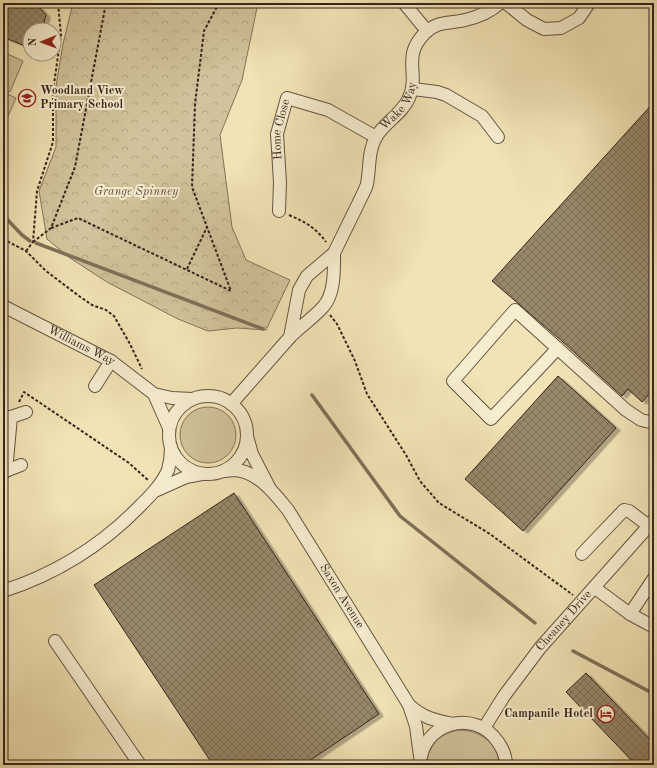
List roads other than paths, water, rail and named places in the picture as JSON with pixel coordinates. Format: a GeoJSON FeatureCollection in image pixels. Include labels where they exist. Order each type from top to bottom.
{"type":"FeatureCollection","features":[{"type":"Feature","properties":{"kind":"street"},"geometry":{"type":"LineString","coordinates":[[404,3],[427,31]]}},
{"type":"Feature","properties":{"kind":"street","name":"Wake Way"},"geometry":{"type":"LineString","coordinates":[[231,404],[290,337],[324,306],[331,292],[334,253],[366,185],[370,155],[376,137],[383,128],[402,110],[413,89],[412,54],[417,42],[427,31],[440,23],[464,20],[491,11],[500,3]]}},
{"type":"Feature","properties":{"kind":"street"},"geometry":{"type":"LineString","coordinates":[[506,3],[528,20],[544,29],[561,28],[579,18],[589,3]]}},
{"type":"Feature","properties":{"kind":"street"},"geometry":{"type":"LineString","coordinates":[[413,89],[437,92],[446,95],[482,116],[498,137]]}},
{"type":"Feature","properties":{"kind":"street","name":"Home Close"},"geometry":{"type":"LineString","coordinates":[[279,211],[280,182],[277,134],[287,98],[328,110],[376,137]]}},
{"type":"Feature","properties":{"kind":"street","name":"Wake Way"},"geometry":{"type":"LineString","coordinates":[[290,337],[299,290],[307,276],[334,253]]}},
{"type":"Feature","properties":{"kind":"street","name":"Williams Way"},"geometry":{"type":"LineString","coordinates":[[3,306],[110,361],[154,394],[172,398],[192,399]]}},
{"type":"Feature","properties":{"kind":"street"},"geometry":{"type":"LineString","coordinates":[[558,348],[491,419],[453,381],[515,310],[558,348],[626,410],[641,420],[654,423]]}},
{"type":"Feature","properties":{"kind":"street"},"geometry":{"type":"LineString","coordinates":[[95,386],[110,361]]}},
{"type":"Feature","properties":{"kind":"street","name":"Williams Way"},"geometry":{"type":"LineString","coordinates":[[154,394],[169,428]]}},
{"type":"Feature","properties":{"kind":"street"},"geometry":{"type":"LineString","coordinates":[[3,591],[25,584],[64,565],[98,543],[127,520],[154,486],[167,471],[171,448],[169,428],[173,416],[181,406],[192,399],[205,396],[219,398],[231,404],[240,413],[245,423],[245,447],[239,458],[232,465],[223,471],[212,474],[186,477],[154,486]]}},
{"type":"Feature","properties":{"kind":"street"},"geometry":{"type":"LineString","coordinates":[[21,465],[5,471],[7,417],[26,412]]}},
{"type":"Feature","properties":{"kind":"street","name":"Saxon Avenue"},"geometry":{"type":"LineString","coordinates":[[246,435],[252,454],[271,490],[288,510],[409,705],[416,726],[420,760]]}},
{"type":"Feature","properties":{"kind":"street"},"geometry":{"type":"LineString","coordinates":[[171,448],[182,465],[191,471],[202,474]]}},
{"type":"Feature","properties":{"kind":"street","name":"Saxon Avenue"},"geometry":{"type":"LineString","coordinates":[[223,471],[236,470],[251,475],[271,490]]}},
{"type":"Feature","properties":{"kind":"street"},"geometry":{"type":"LineString","coordinates":[[582,554],[624,510],[629,511],[651,523]]}},
{"type":"Feature","properties":{"kind":"street","name":"Cheaney Drive"},"geometry":{"type":"LineString","coordinates":[[484,728],[504,696],[540,648],[595,588],[651,523]]}},
{"type":"Feature","properties":{"kind":"street"},"geometry":{"type":"LineString","coordinates":[[630,614],[654,578]]}},
{"type":"Feature","properties":{"kind":"street"},"geometry":{"type":"LineString","coordinates":[[595,588],[630,614],[654,627]]}},
{"type":"Feature","properties":{"kind":"street"},"geometry":{"type":"LineString","coordinates":[[55,641],[140,765]]}},
{"type":"Feature","properties":{"kind":"street","name":"Saxon Avenue"},"geometry":{"type":"LineString","coordinates":[[409,705],[420,715],[432,720],[452,724],[468,723],[484,728]]}},
{"type":"Feature","properties":{"kind":"street"},"geometry":{"type":"LineString","coordinates":[[420,760],[425,744],[442,727],[452,724]]}},
{"type":"Feature","properties":{"kind":"street"},"geometry":{"type":"LineString","coordinates":[[484,728],[494,736],[502,747],[506,765]]}},
{"type":"Feature","properties":{"kind":"waterway"},"geometry":{"type":"LineString","coordinates":[[3,215],[22,235],[30,241]]}},
{"type":"Feature","properties":{"kind":"waterway"},"geometry":{"type":"LineString","coordinates":[[36,243],[263,329]]}},
{"type":"Feature","properties":{"kind":"waterway"},"geometry":{"type":"LineString","coordinates":[[312,395],[400,516],[535,623]]}},
{"type":"Feature","properties":{"kind":"waterway"},"geometry":{"type":"LineString","coordinates":[[573,651],[654,694]]}},
{"type":"Feature","properties":{"kind":"place","name":"Woodland View Primary School"},"geometry":{"type":"Point","coordinates":[27,98]}},
{"type":"Feature","properties":{"kind":"place","name":"Campanile Hotel"},"geometry":{"type":"Point","coordinates":[606,714]}},
{"type":"Feature","properties":{"kind":"park label","name":"Grange Spinney"},"geometry":{"type":"Point","coordinates":[136,192]}}]}
